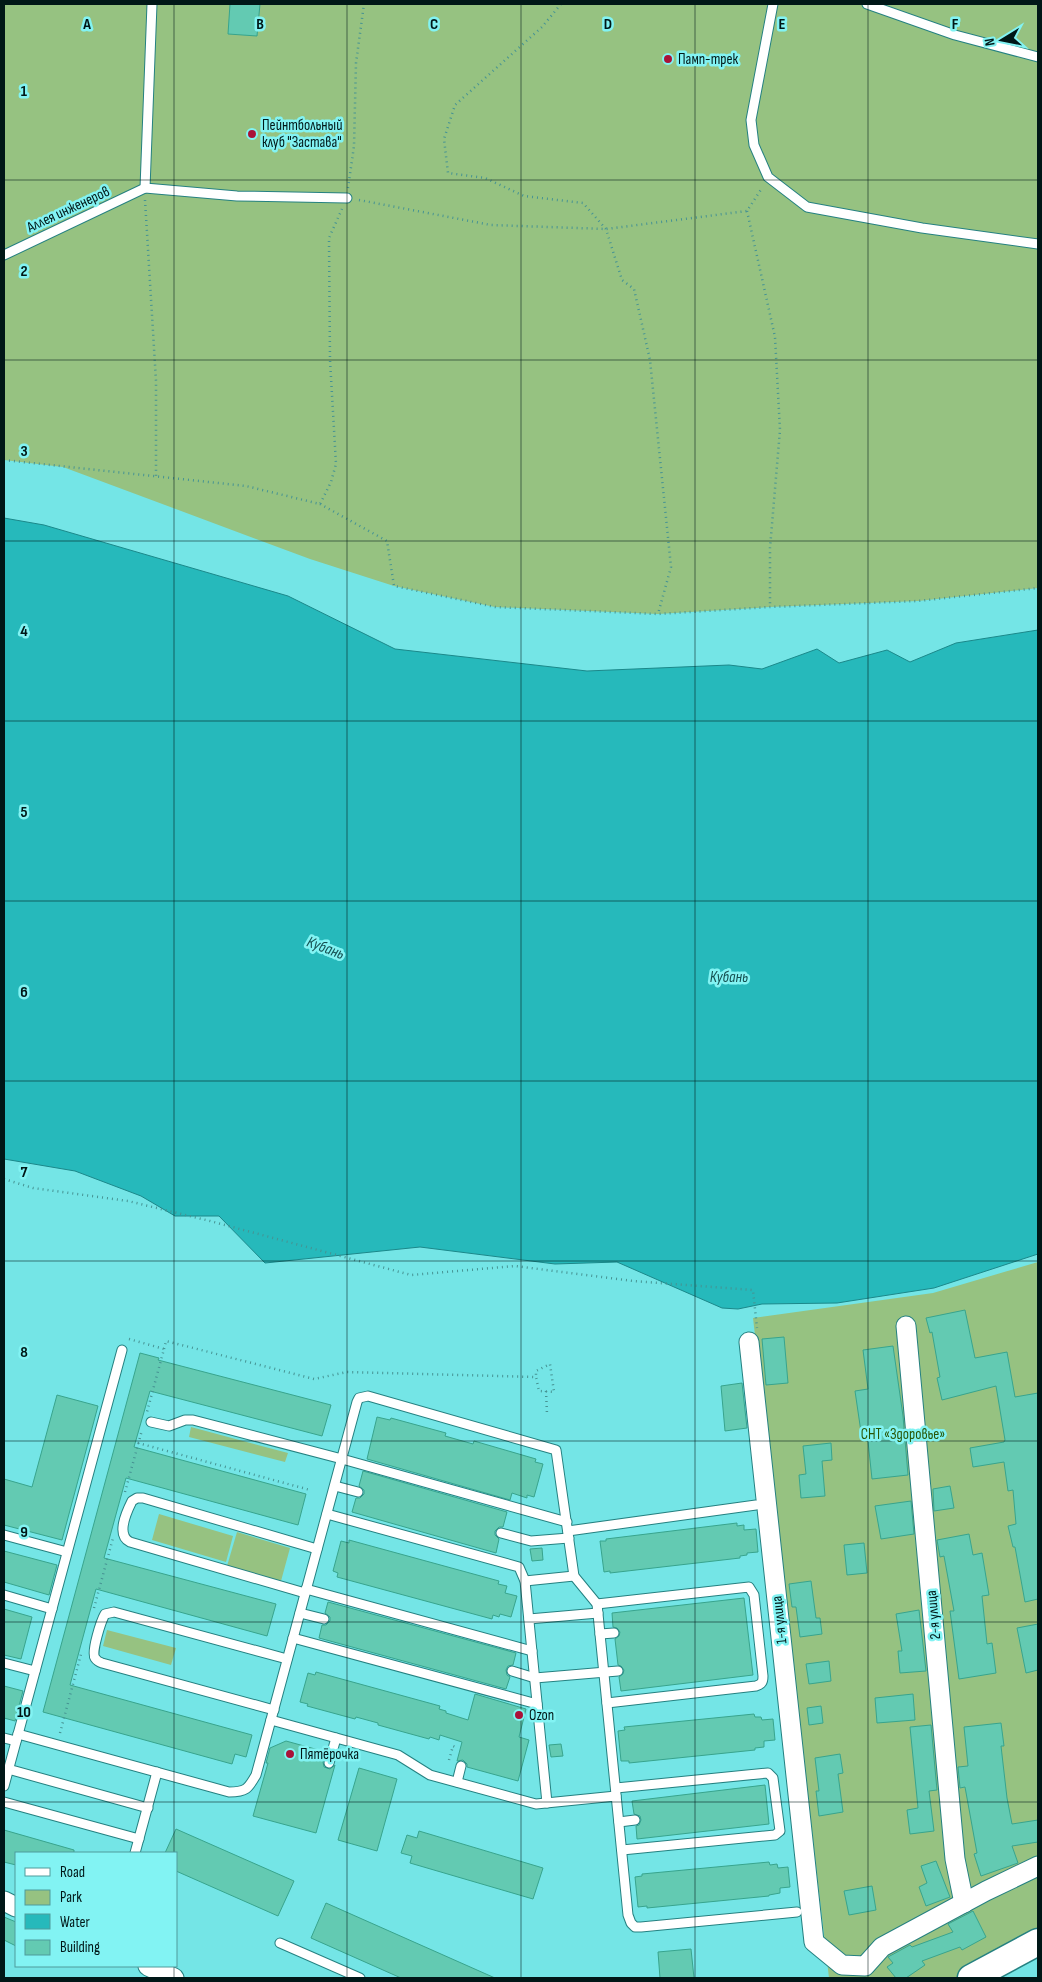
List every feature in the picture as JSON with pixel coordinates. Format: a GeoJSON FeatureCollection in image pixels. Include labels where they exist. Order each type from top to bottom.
{"type":"FeatureCollection","features":[{"type":"Feature","properties":{"kind":"street","name":"2-я улица"},"geometry":{"type":"LineString","coordinates":[[906,1326],[955,1859],[964,1903]]}},
{"type":"Feature","properties":{"kind":"street","name":"1-я улица"},"geometry":{"type":"LineString","coordinates":[[753,1336],[814,1942],[842,1965],[869,1972]]}},
{"type":"Feature","properties":{"kind":"street"},"geometry":{"type":"LineString","coordinates":[[869,1972],[882,1948],[964,1903],[1038,1866]]}},
{"type":"Feature","properties":{"kind":"street"},"geometry":{"type":"LineString","coordinates":[[971,1978],[1038,1942]]}},
{"type":"Feature","properties":{"kind":"street"},"geometry":{"type":"LineString","coordinates":[[151,1967],[174,1978]]}},
{"type":"Feature","properties":{"kind":"lane"},"geometry":{"type":"LineString","coordinates":[[152,4],[145,188],[237,196],[347,198]]}},
{"type":"Feature","properties":{"kind":"lane"},"geometry":{"type":"LineString","coordinates":[[773,4],[751,120],[754,144],[768,177],[807,207],[922,228],[1038,244]]}},
{"type":"Feature","properties":{"kind":"lane"},"geometry":{"type":"LineString","coordinates":[[866,4],[955,35],[1038,57]]}},
{"type":"Feature","properties":{"kind":"lane","name":"Аллея инженеров"},"geometry":{"type":"LineString","coordinates":[[4,255],[145,188]]}},
{"type":"Feature","properties":{"kind":"lane"},"geometry":{"type":"LineString","coordinates":[[4,1786],[122,1350]]}},
{"type":"Feature","properties":{"kind":"lane"},"geometry":{"type":"LineString","coordinates":[[4,1738],[17,1737],[229,1792],[240,1792],[249,1787],[256,1775],[359,1398],[368,1396],[556,1450],[574,1576],[598,1608],[628,1915],[635,1927],[797,1912]]}},
{"type":"Feature","properties":{"kind":"lane"},"geometry":{"type":"LineString","coordinates":[[151,1422],[169,1426],[185,1420],[192,1420],[342,1459],[568,1530]]}},
{"type":"Feature","properties":{"kind":"lane"},"geometry":{"type":"LineString","coordinates":[[335,1486],[358,1492]]}},
{"type":"Feature","properties":{"kind":"lane"},"geometry":{"type":"LineString","coordinates":[[317,1549],[143,1498],[137,1498],[132,1501],[122,1528],[125,1540],[130,1542],[532,1651]]}},
{"type":"Feature","properties":{"kind":"lane"},"geometry":{"type":"LineString","coordinates":[[501,1533],[531,1541],[568,1530],[756,1505]]}},
{"type":"Feature","properties":{"kind":"lane"},"geometry":{"type":"LineString","coordinates":[[327,1514],[519,1567],[525,1581],[547,1803]]}},
{"type":"Feature","properties":{"kind":"lane"},"geometry":{"type":"LineString","coordinates":[[4,1535],[67,1552]]}},
{"type":"Feature","properties":{"kind":"lane"},"geometry":{"type":"LineString","coordinates":[[525,1581],[574,1576]]}},
{"type":"Feature","properties":{"kind":"lane"},"geometry":{"type":"LineString","coordinates":[[529,1619],[748,1587],[754,1595],[763,1681],[756,1686],[607,1703]]}},
{"type":"Feature","properties":{"kind":"lane"},"geometry":{"type":"LineString","coordinates":[[4,1595],[52,1609]]}},
{"type":"Feature","properties":{"kind":"lane"},"geometry":{"type":"LineString","coordinates":[[274,1710],[102,1663],[96,1660],[94,1656],[101,1625],[105,1614],[114,1612],[288,1659]]}},
{"type":"Feature","properties":{"kind":"lane"},"geometry":{"type":"LineString","coordinates":[[300,1613],[324,1619]]}},
{"type":"Feature","properties":{"kind":"lane"},"geometry":{"type":"LineString","coordinates":[[600,1634],[614,1632]]}},
{"type":"Feature","properties":{"kind":"lane"},"geometry":{"type":"LineString","coordinates":[[293,1638],[537,1704]]}},
{"type":"Feature","properties":{"kind":"lane"},"geometry":{"type":"LineString","coordinates":[[4,1663],[35,1671]]}},
{"type":"Feature","properties":{"kind":"lane"},"geometry":{"type":"LineString","coordinates":[[512,1671],[535,1678],[597,1672],[618,1672]]}},
{"type":"Feature","properties":{"kind":"lane"},"geometry":{"type":"LineString","coordinates":[[271,1720],[398,1755],[430,1774],[536,1804],[768,1773],[773,1778],[780,1831],[775,1835],[622,1850]]}},
{"type":"Feature","properties":{"kind":"lane"},"geometry":{"type":"LineString","coordinates":[[329,1763],[336,1738]]}},
{"type":"Feature","properties":{"kind":"lane"},"geometry":{"type":"LineString","coordinates":[[457,1782],[461,1766]]}},
{"type":"Feature","properties":{"kind":"lane"},"geometry":{"type":"LineString","coordinates":[[8,1769],[148,1808]]}},
{"type":"Feature","properties":{"kind":"lane"},"geometry":{"type":"LineString","coordinates":[[135,1852],[157,1772]]}},
{"type":"Feature","properties":{"kind":"lane"},"geometry":{"type":"LineString","coordinates":[[4,1802],[139,1839]]}},
{"type":"Feature","properties":{"kind":"lane"},"geometry":{"type":"LineString","coordinates":[[619,1822],[635,1820]]}},
{"type":"Feature","properties":{"kind":"lane"},"geometry":{"type":"LineString","coordinates":[[280,1943],[360,1978]]}},
{"type":"Feature","properties":{"kind":"path"},"geometry":{"type":"LineString","coordinates":[[320,504],[331,482],[336,464],[330,360],[329,238],[347,198],[354,146],[356,63],[364,4]]}},
{"type":"Feature","properties":{"kind":"path"},"geometry":{"type":"LineString","coordinates":[[561,4],[542,27],[455,105],[444,139],[448,173],[485,178],[524,196],[583,203],[606,229],[622,280],[634,289],[650,360],[671,567],[658,614]]}},
{"type":"Feature","properties":{"kind":"path"},"geometry":{"type":"LineString","coordinates":[[768,177],[747,211],[775,337],[780,430],[770,548],[770,607]]}},
{"type":"Feature","properties":{"kind":"path"},"geometry":{"type":"LineString","coordinates":[[145,188],[156,381],[156,476]]}},
{"type":"Feature","properties":{"kind":"path"},"geometry":{"type":"LineString","coordinates":[[347,198],[491,224],[606,229],[747,211]]}},
{"type":"Feature","properties":{"kind":"path"},"geometry":{"type":"LineString","coordinates":[[4,460],[246,486],[320,504],[387,540],[394,586],[495,607],[658,614],[918,601],[1038,588]]}},
{"type":"Feature","properties":{"kind":"path"},"geometry":{"type":"LineString","coordinates":[[4,1178],[33,1188],[128,1201],[411,1275],[515,1266],[633,1281],[753,1290],[753,1336]]}},
{"type":"Feature","properties":{"kind":"path"},"geometry":{"type":"LineString","coordinates":[[164,1349],[166,1341],[314,1379],[347,1372],[536,1377]]}},
{"type":"Feature","properties":{"kind":"path"},"geometry":{"type":"LineString","coordinates":[[550,1364],[554,1392],[538,1391],[536,1377],[536,1371],[550,1364]]}},
{"type":"Feature","properties":{"kind":"path"},"geometry":{"type":"LineString","coordinates":[[546,1391],[547,1414]]}},
{"type":"Feature","properties":{"kind":"path"},"geometry":{"type":"LineString","coordinates":[[138,1443],[310,1490]]}},
{"type":"Feature","properties":{"kind":"green space"},"geometry":{"type":"Polygon","coordinates":[[[4,4],[1038,4],[1038,588],[918,601],[658,614],[495,607],[394,586],[310,559],[63,467],[4,460],[4,4]]]}},
{"type":"Feature","properties":{"kind":"green space","name":"СНТ «Здоровье»"},"geometry":{"type":"Polygon","coordinates":[[[1038,1262],[1038,1942],[971,1978],[829,1978],[753,1318],[933,1293],[1038,1262]]]}},
{"type":"Feature","properties":{"kind":"green space"},"geometry":{"type":"Polygon","coordinates":[[[191,1427],[288,1453],[285,1462],[189,1437],[191,1427]]]}},
{"type":"Feature","properties":{"kind":"green space"},"geometry":{"type":"Polygon","coordinates":[[[159,1514],[233,1536],[226,1562],[152,1540],[159,1514]]]}},
{"type":"Feature","properties":{"kind":"green space"},"geometry":{"type":"Polygon","coordinates":[[[237,1532],[290,1548],[281,1581],[227,1566],[237,1532]]]}},
{"type":"Feature","properties":{"kind":"green space"},"geometry":{"type":"Polygon","coordinates":[[[107,1630],[176,1648],[171,1665],[103,1646],[107,1630]]]}},
{"type":"Feature","properties":{"kind":"water","name":"Кубань"},"geometry":{"type":"Polygon","coordinates":[[[4,518],[44,525],[288,596],[395,649],[587,671],[729,665],[762,669],[817,649],[839,663],[887,650],[910,662],[956,643],[1038,630],[1038,1254],[934,1288],[837,1303],[762,1304],[738,1309],[722,1308],[617,1262],[555,1264],[420,1247],[265,1263],[219,1216],[175,1216],[141,1196],[75,1171],[4,1159],[4,518]]]}},
{"type":"Feature","properties":{"kind":"building"},"geometry":{"type":"Polygon","coordinates":[[[230,4],[260,4],[257,36],[228,34],[230,4]]]}},
{"type":"Feature","properties":{"kind":"building"},"geometry":{"type":"Polygon","coordinates":[[[965,1310],[975,1358],[1007,1352],[1015,1397],[1038,1393],[1038,1599],[1025,1602],[1015,1547],[1013,1547],[1008,1526],[1016,1524],[1013,1490],[1008,1491],[1004,1462],[973,1467],[970,1448],[1004,1442],[1005,1440],[996,1386],[942,1400],[937,1378],[940,1377],[932,1332],[930,1333],[926,1318],[965,1310]]]}},
{"type":"Feature","properties":{"kind":"building"},"geometry":{"type":"Polygon","coordinates":[[[784,1337],[788,1383],[766,1385],[762,1339],[784,1337]]]}},
{"type":"Feature","properties":{"kind":"building"},"geometry":{"type":"Polygon","coordinates":[[[893,1346],[903,1416],[908,1475],[872,1479],[867,1432],[861,1432],[855,1391],[868,1389],[863,1350],[893,1346]]]}},
{"type":"Feature","properties":{"kind":"building"},"geometry":{"type":"Polygon","coordinates":[[[140,1353],[159,1358],[158,1360],[331,1405],[322,1436],[150,1391],[134,1447],[306,1494],[298,1525],[126,1478],[104,1558],[276,1604],[267,1636],[96,1589],[70,1685],[252,1735],[246,1757],[235,1754],[232,1764],[43,1712],[140,1353]]]}},
{"type":"Feature","properties":{"kind":"building"},"geometry":{"type":"Polygon","coordinates":[[[742,1383],[747,1428],[725,1431],[721,1386],[742,1383]]]}},
{"type":"Feature","properties":{"kind":"building"},"geometry":{"type":"Polygon","coordinates":[[[57,1395],[98,1406],[62,1540],[4,1525],[4,1479],[32,1487],[57,1395]]]}},
{"type":"Feature","properties":{"kind":"building"},"geometry":{"type":"Polygon","coordinates":[[[377,1417],[390,1420],[391,1418],[446,1433],[445,1436],[473,1444],[474,1441],[536,1459],[535,1462],[543,1464],[534,1497],[527,1495],[527,1498],[512,1493],[510,1500],[367,1459],[377,1417]]]}},
{"type":"Feature","properties":{"kind":"building"},"geometry":{"type":"Polygon","coordinates":[[[831,1443],[832,1460],[822,1461],[825,1496],[801,1498],[799,1475],[806,1474],[803,1446],[831,1443]]]}},
{"type":"Feature","properties":{"kind":"building"},"geometry":{"type":"Polygon","coordinates":[[[363,1471],[507,1512],[503,1527],[499,1527],[495,1531],[495,1535],[499,1539],[496,1553],[352,1512],[356,1498],[360,1498],[364,1494],[364,1490],[359,1486],[363,1471]]]}},
{"type":"Feature","properties":{"kind":"building"},"geometry":{"type":"Polygon","coordinates":[[[950,1486],[954,1508],[934,1511],[933,1489],[950,1486]]]}},
{"type":"Feature","properties":{"kind":"building"},"geometry":{"type":"Polygon","coordinates":[[[911,1501],[914,1534],[881,1539],[875,1506],[911,1501]]]}},
{"type":"Feature","properties":{"kind":"building"},"geometry":{"type":"Polygon","coordinates":[[[737,1523],[737,1526],[744,1525],[744,1530],[756,1529],[758,1552],[747,1553],[747,1555],[740,1556],[740,1558],[610,1573],[610,1571],[604,1572],[600,1541],[737,1523]]]}},
{"type":"Feature","properties":{"kind":"building"},"geometry":{"type":"Polygon","coordinates":[[[969,1534],[973,1555],[982,1553],[989,1595],[982,1596],[987,1644],[992,1643],[996,1673],[959,1679],[950,1611],[954,1611],[944,1556],[940,1557],[937,1540],[969,1534]]]}},
{"type":"Feature","properties":{"kind":"building"},"geometry":{"type":"Polygon","coordinates":[[[349,1540],[499,1581],[498,1584],[507,1586],[505,1593],[517,1596],[511,1617],[500,1614],[499,1617],[493,1615],[492,1619],[337,1577],[338,1573],[333,1571],[341,1541],[349,1543],[349,1540]]]}},
{"type":"Feature","properties":{"kind":"building"},"geometry":{"type":"Polygon","coordinates":[[[864,1543],[867,1573],[847,1575],[844,1545],[864,1543]]]}},
{"type":"Feature","properties":{"kind":"building"},"geometry":{"type":"Polygon","coordinates":[[[542,1548],[543,1560],[532,1561],[530,1549],[542,1548]]]}},
{"type":"Feature","properties":{"kind":"building"},"geometry":{"type":"Polygon","coordinates":[[[4,1551],[57,1565],[49,1595],[4,1582],[4,1551]]]}},
{"type":"Feature","properties":{"kind":"building"},"geometry":{"type":"Polygon","coordinates":[[[811,1581],[816,1618],[820,1618],[822,1634],[800,1637],[796,1607],[792,1607],[789,1584],[811,1581]]]}},
{"type":"Feature","properties":{"kind":"building"},"geometry":{"type":"Polygon","coordinates":[[[744,1598],[753,1675],[621,1691],[619,1677],[623,1674],[624,1670],[618,1665],[615,1639],[619,1636],[620,1632],[617,1628],[613,1627],[612,1613],[744,1598]]]}},
{"type":"Feature","properties":{"kind":"building"},"geometry":{"type":"Polygon","coordinates":[[[328,1602],[516,1653],[513,1665],[508,1666],[506,1670],[507,1675],[510,1677],[506,1689],[319,1638],[322,1625],[326,1625],[330,1621],[330,1617],[325,1613],[328,1602]]]}},
{"type":"Feature","properties":{"kind":"building"},"geometry":{"type":"Polygon","coordinates":[[[4,1609],[32,1617],[21,1659],[4,1655],[4,1609]]]}},
{"type":"Feature","properties":{"kind":"building"},"geometry":{"type":"Polygon","coordinates":[[[919,1610],[926,1671],[900,1673],[898,1651],[902,1651],[896,1614],[919,1610]]]}},
{"type":"Feature","properties":{"kind":"building"},"geometry":{"type":"Polygon","coordinates":[[[1038,1624],[1038,1670],[1026,1673],[1017,1628],[1038,1624]]]}},
{"type":"Feature","properties":{"kind":"building"},"geometry":{"type":"Polygon","coordinates":[[[829,1661],[831,1681],[809,1684],[806,1664],[829,1661]]]}},
{"type":"Feature","properties":{"kind":"building"},"geometry":{"type":"Polygon","coordinates":[[[316,1672],[440,1706],[439,1709],[446,1711],[446,1713],[468,1720],[475,1694],[526,1709],[519,1737],[529,1740],[518,1781],[467,1767],[463,1760],[457,1761],[462,1742],[440,1735],[439,1740],[430,1737],[429,1739],[356,1717],[355,1719],[307,1706],[308,1704],[300,1702],[308,1673],[315,1675],[316,1672]]]}},
{"type":"Feature","properties":{"kind":"building"},"geometry":{"type":"Polygon","coordinates":[[[4,1686],[23,1691],[15,1721],[4,1718],[4,1686]]]}},
{"type":"Feature","properties":{"kind":"building"},"geometry":{"type":"Polygon","coordinates":[[[913,1694],[915,1720],[877,1723],[875,1698],[913,1694]]]}},
{"type":"Feature","properties":{"kind":"building"},"geometry":{"type":"Polygon","coordinates":[[[821,1706],[823,1723],[809,1725],[807,1708],[821,1706]]]}},
{"type":"Feature","properties":{"kind":"building"},"geometry":{"type":"Polygon","coordinates":[[[754,1714],[755,1717],[761,1717],[762,1720],[773,1719],[775,1740],[764,1741],[764,1747],[755,1748],[755,1750],[629,1763],[629,1761],[621,1761],[618,1731],[625,1730],[624,1727],[754,1714]]]}},
{"type":"Feature","properties":{"kind":"building"},"geometry":{"type":"Polygon","coordinates":[[[1001,1723],[1004,1746],[1001,1746],[1012,1824],[1038,1820],[1038,1842],[1012,1846],[1018,1863],[981,1876],[974,1854],[977,1853],[965,1787],[960,1788],[958,1767],[968,1766],[964,1727],[1001,1723]]]}},
{"type":"Feature","properties":{"kind":"building"},"geometry":{"type":"Polygon","coordinates":[[[931,1725],[937,1790],[929,1791],[934,1831],[910,1834],[907,1810],[918,1808],[910,1727],[931,1725]]]}},
{"type":"Feature","properties":{"kind":"building"},"geometry":{"type":"Polygon","coordinates":[[[286,1741],[326,1752],[323,1762],[324,1767],[330,1769],[335,1765],[316,1833],[253,1816],[268,1763],[266,1763],[270,1748],[286,1741]]]}},
{"type":"Feature","properties":{"kind":"building"},"geometry":{"type":"Polygon","coordinates":[[[561,1744],[563,1756],[551,1757],[549,1745],[561,1744]]]}},
{"type":"Feature","properties":{"kind":"building"},"geometry":{"type":"Polygon","coordinates":[[[840,1754],[843,1773],[838,1774],[843,1812],[819,1816],[816,1791],[819,1791],[815,1758],[840,1754]]]}},
{"type":"Feature","properties":{"kind":"building"},"geometry":{"type":"Polygon","coordinates":[[[359,1768],[397,1779],[377,1851],[338,1840],[359,1768]]]}},
{"type":"Feature","properties":{"kind":"building"},"geometry":{"type":"Polygon","coordinates":[[[765,1785],[769,1824],[637,1839],[636,1826],[639,1825],[641,1820],[640,1816],[634,1814],[632,1801],[765,1785]]]}},
{"type":"Feature","properties":{"kind":"building"},"geometry":{"type":"Polygon","coordinates":[[[176,1829],[294,1881],[278,1916],[178,1872],[178,1852],[165,1852],[176,1829]]]}},
{"type":"Feature","properties":{"kind":"building"},"geometry":{"type":"Polygon","coordinates":[[[4,1830],[74,1850],[74,1852],[15,1852],[15,1865],[4,1862],[4,1830]]]}},
{"type":"Feature","properties":{"kind":"building"},"geometry":{"type":"Polygon","coordinates":[[[419,1831],[543,1868],[533,1899],[410,1863],[412,1856],[401,1853],[407,1835],[417,1838],[419,1831]]]}},
{"type":"Feature","properties":{"kind":"building"},"geometry":{"type":"Polygon","coordinates":[[[936,1861],[950,1897],[926,1906],[919,1887],[927,1883],[921,1866],[936,1861]]]}},
{"type":"Feature","properties":{"kind":"building"},"geometry":{"type":"Polygon","coordinates":[[[769,1862],[770,1865],[777,1864],[778,1868],[788,1867],[790,1887],[780,1888],[780,1893],[769,1896],[647,1908],[647,1906],[638,1907],[635,1877],[642,1876],[642,1874],[769,1862]]]}},
{"type":"Feature","properties":{"kind":"building"},"geometry":{"type":"Polygon","coordinates":[[[872,1886],[876,1910],[849,1915],[844,1891],[872,1886]]]}},
{"type":"Feature","properties":{"kind":"building"},"geometry":{"type":"Polygon","coordinates":[[[326,1903],[495,1978],[401,1978],[311,1938],[326,1903]]]}},
{"type":"Feature","properties":{"kind":"building"},"geometry":{"type":"Polygon","coordinates":[[[973,1911],[986,1937],[962,1950],[960,1947],[922,1961],[925,1965],[906,1978],[896,1978],[887,1967],[893,1963],[888,1957],[910,1945],[912,1947],[953,1932],[948,1924],[973,1911]]]}},
{"type":"Feature","properties":{"kind":"building"},"geometry":{"type":"Polygon","coordinates":[[[4,1917],[15,1922],[15,1946],[4,1940],[4,1917]]]}},
{"type":"Feature","properties":{"kind":"building"},"geometry":{"type":"Polygon","coordinates":[[[691,1949],[694,1978],[660,1978],[658,1952],[691,1949]]]}},
{"type":"Feature","properties":{"kind":"place","name":"Памп-трек"},"geometry":{"type":"Point","coordinates":[668,59]}},
{"type":"Feature","properties":{"kind":"place","name":"Пейнтбольный клуб \"Застава\""},"geometry":{"type":"Point","coordinates":[252,134]}},
{"type":"Feature","properties":{"kind":"place","name":"Ozon"},"geometry":{"type":"Point","coordinates":[519,1715]}},
{"type":"Feature","properties":{"kind":"place","name":"Пятёрочка"},"geometry":{"type":"Point","coordinates":[290,1754]}}]}
